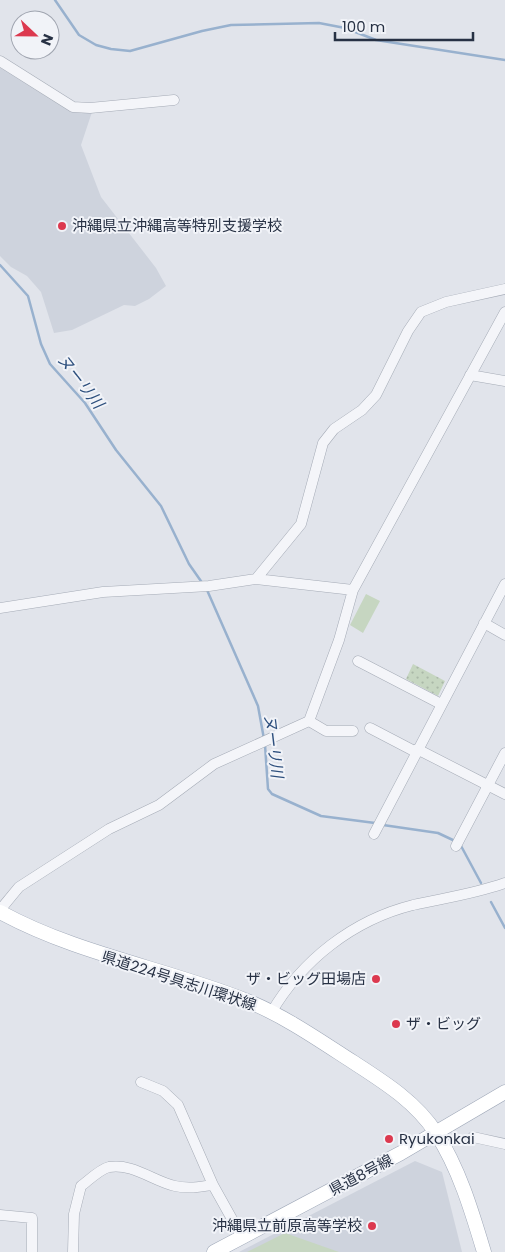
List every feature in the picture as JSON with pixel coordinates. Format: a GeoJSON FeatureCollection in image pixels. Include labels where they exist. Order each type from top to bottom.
{"type":"FeatureCollection","features":[{"type":"Feature","properties":{"kind":"main road","name":"県道224号具志川環状線"},"geometry":{"type":"LineString","coordinates":[[0,911],[63,942],[217,990],[272,1013],[366,1070],[420,1112],[436,1133],[451,1161],[464,1192],[484,1252]]}},
{"type":"Feature","properties":{"kind":"main road","name":"県道8号線"},"geometry":{"type":"LineString","coordinates":[[214,1252],[436,1133],[505,1092]]}},
{"type":"Feature","properties":{"kind":"street"},"geometry":{"type":"LineString","coordinates":[[0,61],[74,107],[90,108],[174,100]]}},
{"type":"Feature","properties":{"kind":"street"},"geometry":{"type":"LineString","coordinates":[[256,579],[301,524],[323,443],[334,428],[362,410],[376,395],[408,331],[421,312],[446,302],[505,289]]}},
{"type":"Feature","properties":{"kind":"street"},"geometry":{"type":"LineString","coordinates":[[0,911],[19,888],[109,829],[159,805],[214,764],[310,721],[339,640],[353,590],[505,312]]}},
{"type":"Feature","properties":{"kind":"street"},"geometry":{"type":"LineString","coordinates":[[470,375],[505,381]]}},
{"type":"Feature","properties":{"kind":"street"},"geometry":{"type":"LineString","coordinates":[[0,608],[102,592],[209,586],[256,579],[353,590]]}},
{"type":"Feature","properties":{"kind":"street"},"geometry":{"type":"LineString","coordinates":[[374,834],[441,704],[504,589]]}},
{"type":"Feature","properties":{"kind":"street"},"geometry":{"type":"LineString","coordinates":[[484,623],[505,635]]}},
{"type":"Feature","properties":{"kind":"street"},"geometry":{"type":"LineString","coordinates":[[358,661],[441,704]]}},
{"type":"Feature","properties":{"kind":"street"},"geometry":{"type":"LineString","coordinates":[[310,721],[326,731],[353,731]]}},
{"type":"Feature","properties":{"kind":"street"},"geometry":{"type":"LineString","coordinates":[[370,728],[505,794]]}},
{"type":"Feature","properties":{"kind":"street"},"geometry":{"type":"LineString","coordinates":[[456,846],[505,754]]}},
{"type":"Feature","properties":{"kind":"street"},"geometry":{"type":"LineString","coordinates":[[272,1013],[282,994],[310,963],[350,930],[392,911],[474,893],[505,883]]}},
{"type":"Feature","properties":{"kind":"street"},"geometry":{"type":"LineString","coordinates":[[141,1082],[164,1091],[178,1105],[214,1185],[242,1237]]}},
{"type":"Feature","properties":{"kind":"street"},"geometry":{"type":"LineString","coordinates":[[473,1137],[505,1144]]}},
{"type":"Feature","properties":{"kind":"street"},"geometry":{"type":"LineString","coordinates":[[74,1252],[74,1214],[80,1186],[107,1167],[122,1166],[158,1180],[188,1188],[214,1185]]}},
{"type":"Feature","properties":{"kind":"street"},"geometry":{"type":"LineString","coordinates":[[0,1214],[32,1218],[32,1252]]}},
{"type":"Feature","properties":{"kind":"shaded area","name":"沖縄県立沖縄高等特別支援学校"},"geometry":{"type":"Polygon","coordinates":[[[0,65],[92,112],[81,145],[101,197],[156,268],[166,286],[149,299],[135,306],[124,305],[72,330],[54,333],[41,292],[27,276],[11,267],[0,256],[0,65]]]}},
{"type":"Feature","properties":{"kind":"shaded area","name":"沖縄県立前原高等学校"},"geometry":{"type":"Polygon","coordinates":[[[415,1161],[442,1172],[462,1252],[239,1252],[415,1161]]]}},
{"type":"Feature","properties":{"kind":"green space"},"geometry":{"type":"Polygon","coordinates":[[[366,594],[380,601],[363,633],[350,625],[366,594]]]}},
{"type":"Feature","properties":{"kind":"green space"},"geometry":{"type":"Polygon","coordinates":[[[413,664],[445,681],[438,696],[406,679],[413,664]]]}},
{"type":"Feature","properties":{"kind":"green space"},"geometry":{"type":"Polygon","coordinates":[[[285,1233],[339,1252],[247,1252],[285,1233]]]}},
{"type":"Feature","properties":{"kind":"waterway"},"geometry":{"type":"LineString","coordinates":[[55,0],[79,35],[96,45],[111,49],[130,51],[231,25],[319,23],[345,28],[376,40],[505,60]]}},
{"type":"Feature","properties":{"kind":"waterway","name":"ヌーリ川"},"geometry":{"type":"LineString","coordinates":[[0,265],[28,296],[41,344],[50,364],[85,403],[116,450],[161,506],[189,564],[203,584]]}},
{"type":"Feature","properties":{"kind":"waterway","name":"ヌーリ川"},"geometry":{"type":"LineString","coordinates":[[207,590],[258,706],[264,739]]}},
{"type":"Feature","properties":{"kind":"waterway","name":"ヌーリ川"},"geometry":{"type":"LineString","coordinates":[[265,745],[268,789],[272,794],[321,816],[375,823]]}},
{"type":"Feature","properties":{"kind":"waterway","name":"ヌーリ川"},"geometry":{"type":"LineString","coordinates":[[383,825],[438,833],[455,841]]}},
{"type":"Feature","properties":{"kind":"waterway","name":"ヌーリ川"},"geometry":{"type":"LineString","coordinates":[[460,844],[481,883]]}},
{"type":"Feature","properties":{"kind":"waterway","name":"ヌーリ川"},"geometry":{"type":"LineString","coordinates":[[491,902],[505,928]]}},
{"type":"Feature","properties":{"kind":"place","name":"沖縄県立沖縄高等特別支援学校"},"geometry":{"type":"Point","coordinates":[62,226]}},
{"type":"Feature","properties":{"kind":"place","name":"ザ・ビッグ田場店"},"geometry":{"type":"Point","coordinates":[376,979]}},
{"type":"Feature","properties":{"kind":"place","name":"ザ・ビッグ"},"geometry":{"type":"Point","coordinates":[396,1024]}},
{"type":"Feature","properties":{"kind":"place","name":"Ryukonkai"},"geometry":{"type":"Point","coordinates":[389,1139]}},
{"type":"Feature","properties":{"kind":"place","name":"沖縄県立前原高等学校"},"geometry":{"type":"Point","coordinates":[372,1226]}}]}
